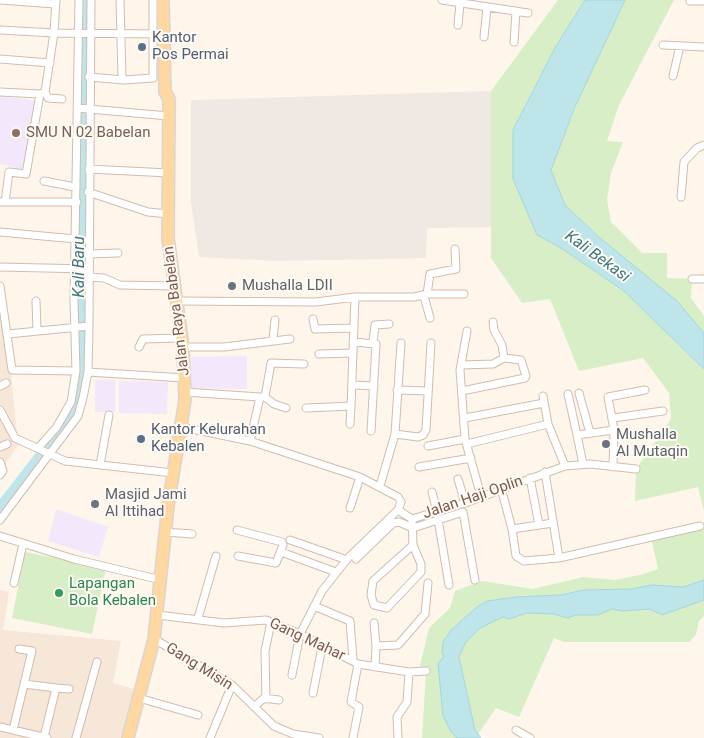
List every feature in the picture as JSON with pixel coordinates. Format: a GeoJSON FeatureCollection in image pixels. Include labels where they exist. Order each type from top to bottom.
{"type":"FeatureCollection","features":[{"type":"Feature","properties":{"kind":"main road","name":"Jalan Raya Babelan"},"geometry":{"type":"LineString","coordinates":[[128,738],[154,639],[158,615],[165,532],[173,473],[182,427],[185,392],[182,343],[168,238],[170,173],[169,99],[165,92],[158,34],[163,0]]}},
{"type":"Feature","properties":{"kind":"street"},"geometry":{"type":"LineString","coordinates":[[0,0],[55,2],[54,33],[50,63],[26,174],[9,172],[2,202],[77,202]]}},
{"type":"Feature","properties":{"kind":"street"},"geometry":{"type":"LineString","coordinates":[[39,449],[56,428],[71,402],[76,371],[76,328],[81,269],[75,239],[79,0]]}},
{"type":"Feature","properties":{"kind":"street"},"geometry":{"type":"LineString","coordinates":[[81,269],[89,254],[88,190],[91,0]]}},
{"type":"Feature","properties":{"kind":"street"},"geometry":{"type":"LineString","coordinates":[[120,0],[122,79]]}},
{"type":"Feature","properties":{"kind":"street"},"geometry":{"type":"LineString","coordinates":[[89,77],[153,78],[158,34],[153,0]]}},
{"type":"Feature","properties":{"kind":"street"},"geometry":{"type":"LineString","coordinates":[[442,0],[528,13]]}},
{"type":"Feature","properties":{"kind":"street"},"geometry":{"type":"LineString","coordinates":[[455,1],[458,25]]}},
{"type":"Feature","properties":{"kind":"street"},"geometry":{"type":"LineString","coordinates":[[690,1],[704,1]]}},
{"type":"Feature","properties":{"kind":"street"},"geometry":{"type":"LineString","coordinates":[[484,37],[487,7]]}},
{"type":"Feature","properties":{"kind":"street"},"geometry":{"type":"LineString","coordinates":[[514,42],[516,11]]}},
{"type":"Feature","properties":{"kind":"street"},"geometry":{"type":"LineString","coordinates":[[0,30],[79,34],[158,34]]}},
{"type":"Feature","properties":{"kind":"street"},"geometry":{"type":"LineString","coordinates":[[663,45],[704,46]]}},
{"type":"Feature","properties":{"kind":"street"},"geometry":{"type":"LineString","coordinates":[[673,76],[680,46]]}},
{"type":"Feature","properties":{"kind":"street"},"geometry":{"type":"LineString","coordinates":[[0,59],[50,63]]}},
{"type":"Feature","properties":{"kind":"street"},"geometry":{"type":"LineString","coordinates":[[0,92],[43,93],[48,98],[62,100]]}},
{"type":"Feature","properties":{"kind":"street"},"geometry":{"type":"LineString","coordinates":[[78,108],[169,116]]}},
{"type":"Feature","properties":{"kind":"street"},"geometry":{"type":"LineString","coordinates":[[681,196],[684,162],[697,148],[704,145]]}},
{"type":"Feature","properties":{"kind":"street"},"geometry":{"type":"LineString","coordinates":[[89,169],[170,173]]}},
{"type":"Feature","properties":{"kind":"street"},"geometry":{"type":"LineString","coordinates":[[44,181],[88,190],[148,212],[169,214]]}},
{"type":"Feature","properties":{"kind":"street"},"geometry":{"type":"LineString","coordinates":[[0,232],[75,239]]}},
{"type":"Feature","properties":{"kind":"street"},"geometry":{"type":"LineString","coordinates":[[430,318],[426,295],[430,274],[456,269],[455,249]]}},
{"type":"Feature","properties":{"kind":"street"},"geometry":{"type":"LineString","coordinates":[[89,254],[118,253]]}},
{"type":"Feature","properties":{"kind":"street"},"geometry":{"type":"LineString","coordinates":[[0,267],[81,269],[89,277],[104,278],[125,286],[174,286]]}},
{"type":"Feature","properties":{"kind":"street"},"geometry":{"type":"LineString","coordinates":[[0,520],[78,416],[88,372],[89,277]]}},
{"type":"Feature","properties":{"kind":"street"},"geometry":{"type":"LineString","coordinates":[[692,279],[704,279]]}},
{"type":"Feature","properties":{"kind":"street"},"geometry":{"type":"LineString","coordinates":[[0,286],[3,322],[8,334],[12,370],[76,371]]}},
{"type":"Feature","properties":{"kind":"street"},"geometry":{"type":"LineString","coordinates":[[177,301],[316,302],[355,297],[464,294]]}},
{"type":"Feature","properties":{"kind":"street"},"geometry":{"type":"LineString","coordinates":[[350,424],[355,297]]}},
{"type":"Feature","properties":{"kind":"street"},"geometry":{"type":"LineString","coordinates":[[36,301],[37,330]]}},
{"type":"Feature","properties":{"kind":"street"},"geometry":{"type":"LineString","coordinates":[[313,319],[315,329],[354,328]]}},
{"type":"Feature","properties":{"kind":"street"},"geometry":{"type":"LineString","coordinates":[[273,339],[275,320]]}},
{"type":"Feature","properties":{"kind":"street"},"geometry":{"type":"LineString","coordinates":[[493,322],[494,330],[502,345],[504,358]]}},
{"type":"Feature","properties":{"kind":"street"},"geometry":{"type":"LineString","coordinates":[[371,431],[376,344],[373,342],[375,324],[389,324]]}},
{"type":"Feature","properties":{"kind":"street"},"geometry":{"type":"LineString","coordinates":[[8,334],[87,327]]}},
{"type":"Feature","properties":{"kind":"street"},"geometry":{"type":"LineString","coordinates":[[467,331],[461,365],[466,442],[480,496]]}},
{"type":"Feature","properties":{"kind":"street"},"geometry":{"type":"LineString","coordinates":[[139,347],[143,339],[239,346],[273,339],[290,338]]}},
{"type":"Feature","properties":{"kind":"street"},"geometry":{"type":"LineString","coordinates":[[353,342],[373,342]]}},
{"type":"Feature","properties":{"kind":"street"},"geometry":{"type":"LineString","coordinates":[[380,486],[395,434],[401,342]]}},
{"type":"Feature","properties":{"kind":"street"},"geometry":{"type":"LineString","coordinates":[[395,434],[418,437],[423,435],[426,430],[430,343]]}},
{"type":"Feature","properties":{"kind":"street"},"geometry":{"type":"LineString","coordinates":[[319,354],[353,352]]}},
{"type":"Feature","properties":{"kind":"street"},"geometry":{"type":"LineString","coordinates":[[461,365],[493,364],[504,358],[523,361],[526,378],[462,391]]}},
{"type":"Feature","properties":{"kind":"street"},"geometry":{"type":"LineString","coordinates":[[250,441],[271,363],[304,364]]}},
{"type":"Feature","properties":{"kind":"street"},"geometry":{"type":"LineString","coordinates":[[88,372],[185,378]]}},
{"type":"Feature","properties":{"kind":"street"},"geometry":{"type":"LineString","coordinates":[[353,385],[374,386]]}},
{"type":"Feature","properties":{"kind":"street"},"geometry":{"type":"LineString","coordinates":[[397,390],[427,391]]}},
{"type":"Feature","properties":{"kind":"street"},"geometry":{"type":"LineString","coordinates":[[613,467],[614,430],[608,397],[645,390]]}},
{"type":"Feature","properties":{"kind":"street"},"geometry":{"type":"LineString","coordinates":[[185,392],[262,397],[286,408]]}},
{"type":"Feature","properties":{"kind":"street"},"geometry":{"type":"LineString","coordinates":[[579,393],[590,433]]}},
{"type":"Feature","properties":{"kind":"street"},"geometry":{"type":"LineString","coordinates":[[568,394],[582,464]]}},
{"type":"Feature","properties":{"kind":"street"},"geometry":{"type":"LineString","coordinates":[[465,418],[544,400],[548,424],[565,466]]}},
{"type":"Feature","properties":{"kind":"street"},"geometry":{"type":"LineString","coordinates":[[306,408],[351,406]]}},
{"type":"Feature","properties":{"kind":"street"},"geometry":{"type":"LineString","coordinates":[[613,418],[663,411]]}},
{"type":"Feature","properties":{"kind":"street"},"geometry":{"type":"LineString","coordinates":[[0,412],[14,437],[48,455],[70,462],[173,473]]}},
{"type":"Feature","properties":{"kind":"street"},"geometry":{"type":"LineString","coordinates":[[100,464],[109,415]]}},
{"type":"Feature","properties":{"kind":"street"},"geometry":{"type":"LineString","coordinates":[[428,446],[466,442],[548,424]]}},
{"type":"Feature","properties":{"kind":"street","name":"Jalan Haji Oplin"},"geometry":{"type":"LineString","coordinates":[[182,427],[250,441],[360,477],[380,486],[400,500],[401,505],[398,510],[412,519],[438,516],[480,496],[565,466],[582,464],[636,469]]}},
{"type":"Feature","properties":{"kind":"street"},"geometry":{"type":"LineString","coordinates":[[577,435],[614,430]]}},
{"type":"Feature","properties":{"kind":"street"},"geometry":{"type":"LineString","coordinates":[[419,467],[471,458]]}},
{"type":"Feature","properties":{"kind":"street"},"geometry":{"type":"LineString","coordinates":[[0,462],[3,470],[0,475]]}},
{"type":"Feature","properties":{"kind":"street"},"geometry":{"type":"LineString","coordinates":[[545,472],[558,558]]}},
{"type":"Feature","properties":{"kind":"street"},"geometry":{"type":"LineString","coordinates":[[350,508],[360,477]]}},
{"type":"Feature","properties":{"kind":"street"},"geometry":{"type":"LineString","coordinates":[[530,478],[539,525]]}},
{"type":"Feature","properties":{"kind":"street"},"geometry":{"type":"LineString","coordinates":[[458,479],[465,503]]}},
{"type":"Feature","properties":{"kind":"street"},"geometry":{"type":"LineString","coordinates":[[501,488],[512,529],[516,556],[521,560],[558,558],[700,526]]}},
{"type":"Feature","properties":{"kind":"street"},"geometry":{"type":"LineString","coordinates":[[432,492],[438,516],[449,585]]}},
{"type":"Feature","properties":{"kind":"street"},"geometry":{"type":"LineString","coordinates":[[292,674],[300,634],[325,586],[347,560],[398,510]]}},
{"type":"Feature","properties":{"kind":"street"},"geometry":{"type":"LineString","coordinates":[[356,559],[394,523],[399,522],[413,528],[438,516],[464,513],[475,580]]}},
{"type":"Feature","properties":{"kind":"street"},"geometry":{"type":"LineString","coordinates":[[412,519],[413,545],[421,564],[419,575],[387,608],[374,605],[371,595],[373,581],[413,545]]}},
{"type":"Feature","properties":{"kind":"street"},"geometry":{"type":"LineString","coordinates":[[512,529],[553,523]]}},
{"type":"Feature","properties":{"kind":"street"},"geometry":{"type":"LineString","coordinates":[[238,530],[282,542],[281,552],[275,563],[238,556]]}},
{"type":"Feature","properties":{"kind":"street"},"geometry":{"type":"LineString","coordinates":[[165,532],[192,534]]}},
{"type":"Feature","properties":{"kind":"street"},"geometry":{"type":"LineString","coordinates":[[0,536],[22,544],[161,580]]}},
{"type":"Feature","properties":{"kind":"street"},"geometry":{"type":"LineString","coordinates":[[290,540],[347,560]]}},
{"type":"Feature","properties":{"kind":"street"},"geometry":{"type":"LineString","coordinates":[[14,583],[22,544]]}},
{"type":"Feature","properties":{"kind":"street"},"geometry":{"type":"LineString","coordinates":[[281,552],[336,572]]}},
{"type":"Feature","properties":{"kind":"street"},"geometry":{"type":"LineString","coordinates":[[198,618],[216,556]]}},
{"type":"Feature","properties":{"kind":"street"},"geometry":{"type":"LineString","coordinates":[[376,646],[396,646],[416,626],[426,613],[428,583]]}},
{"type":"Feature","properties":{"kind":"street"},"geometry":{"type":"LineString","coordinates":[[314,606],[350,622],[355,662],[351,702],[359,707],[353,738]]}},
{"type":"Feature","properties":{"kind":"street","name":"Gang Mahar"},"geometry":{"type":"LineString","coordinates":[[158,615],[198,618],[224,623],[259,619],[300,634],[322,647],[355,662],[409,672],[426,671]]}},
{"type":"Feature","properties":{"kind":"street"},"geometry":{"type":"LineString","coordinates":[[266,698],[265,651],[271,622]]}},
{"type":"Feature","properties":{"kind":"street"},"geometry":{"type":"LineString","coordinates":[[374,623],[375,667]]}},
{"type":"Feature","properties":{"kind":"street","name":"Gang Misin"},"geometry":{"type":"LineString","coordinates":[[154,639],[232,685],[274,726],[300,737],[319,738]]}},
{"type":"Feature","properties":{"kind":"street"},"geometry":{"type":"LineString","coordinates":[[313,693],[322,647]]}},
{"type":"Feature","properties":{"kind":"street"},"geometry":{"type":"LineString","coordinates":[[13,730],[32,650],[19,649]]}},
{"type":"Feature","properties":{"kind":"street"},"geometry":{"type":"LineString","coordinates":[[76,738],[97,662]]}},
{"type":"Feature","properties":{"kind":"street"},"geometry":{"type":"LineString","coordinates":[[398,738],[398,717],[408,699],[409,672]]}},
{"type":"Feature","properties":{"kind":"street"},"geometry":{"type":"LineString","coordinates":[[24,684],[69,689]]}},
{"type":"Feature","properties":{"kind":"street"},"geometry":{"type":"LineString","coordinates":[[210,738],[232,685]]}},
{"type":"Feature","properties":{"kind":"street"},"geometry":{"type":"LineString","coordinates":[[0,727],[30,736],[45,738],[56,688]]}},
{"type":"Feature","properties":{"kind":"street"},"geometry":{"type":"LineString","coordinates":[[139,698],[198,715]]}},
{"type":"Feature","properties":{"kind":"street"},"geometry":{"type":"LineString","coordinates":[[254,707],[262,699],[278,700]]}},
{"type":"Feature","properties":{"kind":"street"},"geometry":{"type":"LineString","coordinates":[[516,730],[530,738]]}},
{"type":"Feature","properties":{"kind":"shaded area"},"geometry":{"type":"Polygon","coordinates":[[[491,91],[491,227],[427,228],[426,258],[279,261],[199,257],[191,202],[191,100],[491,91]]]}},
{"type":"Feature","properties":{"kind":"shaded area","name":"SMU N 02 Babelan"},"geometry":{"type":"Polygon","coordinates":[[[0,96],[39,101],[25,170],[0,164],[0,96]]]}},
{"type":"Feature","properties":{"kind":"shaded area"},"geometry":{"type":"Polygon","coordinates":[[[0,289],[7,330],[18,445],[0,472],[0,289]]]}},
{"type":"Feature","properties":{"kind":"shaded area"},"geometry":{"type":"Polygon","coordinates":[[[247,356],[247,389],[191,388],[191,357],[247,356]]]}},
{"type":"Feature","properties":{"kind":"shaded area"},"geometry":{"type":"Polygon","coordinates":[[[95,380],[115,380],[115,412],[95,412],[95,380]]]}},
{"type":"Feature","properties":{"kind":"shaded area"},"geometry":{"type":"Polygon","coordinates":[[[119,381],[168,382],[167,414],[119,413],[119,381]]]}},
{"type":"Feature","properties":{"kind":"shaded area"},"geometry":{"type":"Polygon","coordinates":[[[56,509],[108,527],[99,557],[48,541],[56,509]]]}},
{"type":"Feature","properties":{"kind":"shaded area"},"geometry":{"type":"Polygon","coordinates":[[[0,590],[9,592],[3,630],[121,641],[113,683],[141,691],[128,738],[0,738],[0,590]]]}},
{"type":"Feature","properties":{"kind":"green space"},"geometry":{"type":"Polygon","coordinates":[[[558,0],[585,0],[556,46],[513,129],[537,235],[561,248],[624,291],[704,369],[704,511],[698,487],[635,501],[636,469],[671,419],[669,393],[643,358],[579,371],[550,299],[522,303],[491,258],[491,91],[558,0]]]}},
{"type":"Feature","properties":{"kind":"green space"},"geometry":{"type":"Polygon","coordinates":[[[625,0],[674,0],[619,105],[607,141],[623,142],[611,173],[607,200],[611,222],[642,253],[667,253],[667,278],[692,279],[691,298],[704,316],[704,334],[565,205],[551,170],[580,96],[625,0]]]}},
{"type":"Feature","properties":{"kind":"green space"},"geometry":{"type":"Polygon","coordinates":[[[704,525],[704,580],[683,587],[652,585],[632,589],[583,590],[561,595],[516,597],[487,601],[477,607],[451,630],[443,642],[444,656],[441,692],[443,716],[457,738],[422,738],[426,672],[420,666],[429,628],[450,608],[455,591],[482,581],[533,589],[583,577],[616,580],[643,574],[658,569],[651,537],[704,525]]]}},
{"type":"Feature","properties":{"kind":"green space","name":"Lapangan Bola Kebalen"},"geometry":{"type":"Polygon","coordinates":[[[25,552],[106,568],[92,634],[12,618],[25,552]]]}},
{"type":"Feature","properties":{"kind":"green space"},"geometry":{"type":"Polygon","coordinates":[[[704,600],[704,616],[699,621],[696,635],[689,642],[564,642],[554,638],[519,717],[496,708],[478,734],[475,730],[459,657],[466,642],[480,628],[503,616],[509,619],[527,613],[554,614],[567,618],[576,615],[598,615],[612,609],[622,611],[650,609],[662,615],[704,600]]]}},
{"type":"Feature","properties":{"kind":"water","name":"Kali Bekasi"},"geometry":{"type":"Polygon","coordinates":[[[585,0],[625,0],[575,107],[551,170],[565,205],[600,238],[677,301],[704,333],[704,369],[624,291],[561,248],[537,235],[513,179],[513,130],[556,46],[585,0]]]}},
{"type":"Feature","properties":{"kind":"water"},"geometry":{"type":"Polygon","coordinates":[[[704,580],[704,600],[662,615],[650,609],[622,611],[612,609],[598,615],[576,615],[567,618],[554,614],[527,613],[509,619],[503,617],[480,628],[466,642],[459,657],[475,730],[481,738],[457,738],[451,732],[443,716],[438,664],[444,656],[442,653],[443,642],[451,630],[477,607],[487,601],[516,597],[561,595],[583,590],[632,589],[652,585],[683,587],[704,580]]]}},
{"type":"Feature","properties":{"kind":"waterway","name":"Kali Baru"},"geometry":{"type":"LineString","coordinates":[[0,508],[52,441],[74,407],[82,383],[79,272],[83,175],[85,0]]}},
{"type":"Feature","properties":{"kind":"place","name":"Kantor Pos Permai"},"geometry":{"type":"Point","coordinates":[142,47]}},
{"type":"Feature","properties":{"kind":"place","name":"SMU N 02 Babelan"},"geometry":{"type":"Point","coordinates":[16,133]}},
{"type":"Feature","properties":{"kind":"place","name":"Mushalla LDII"},"geometry":{"type":"Point","coordinates":[232,286]}},
{"type":"Feature","properties":{"kind":"place","name":"Kantor Kelurahan Kebalen"},"geometry":{"type":"Point","coordinates":[141,439]}},
{"type":"Feature","properties":{"kind":"place","name":"Mushalla Al Mutaqin"},"geometry":{"type":"Point","coordinates":[606,444]}},
{"type":"Feature","properties":{"kind":"place","name":"Masjid Jami Al Ittihad"},"geometry":{"type":"Point","coordinates":[95,504]}},
{"type":"Feature","properties":{"kind":"place","name":"Lapangan Bola Kebalen"},"geometry":{"type":"Point","coordinates":[59,593]}}]}
